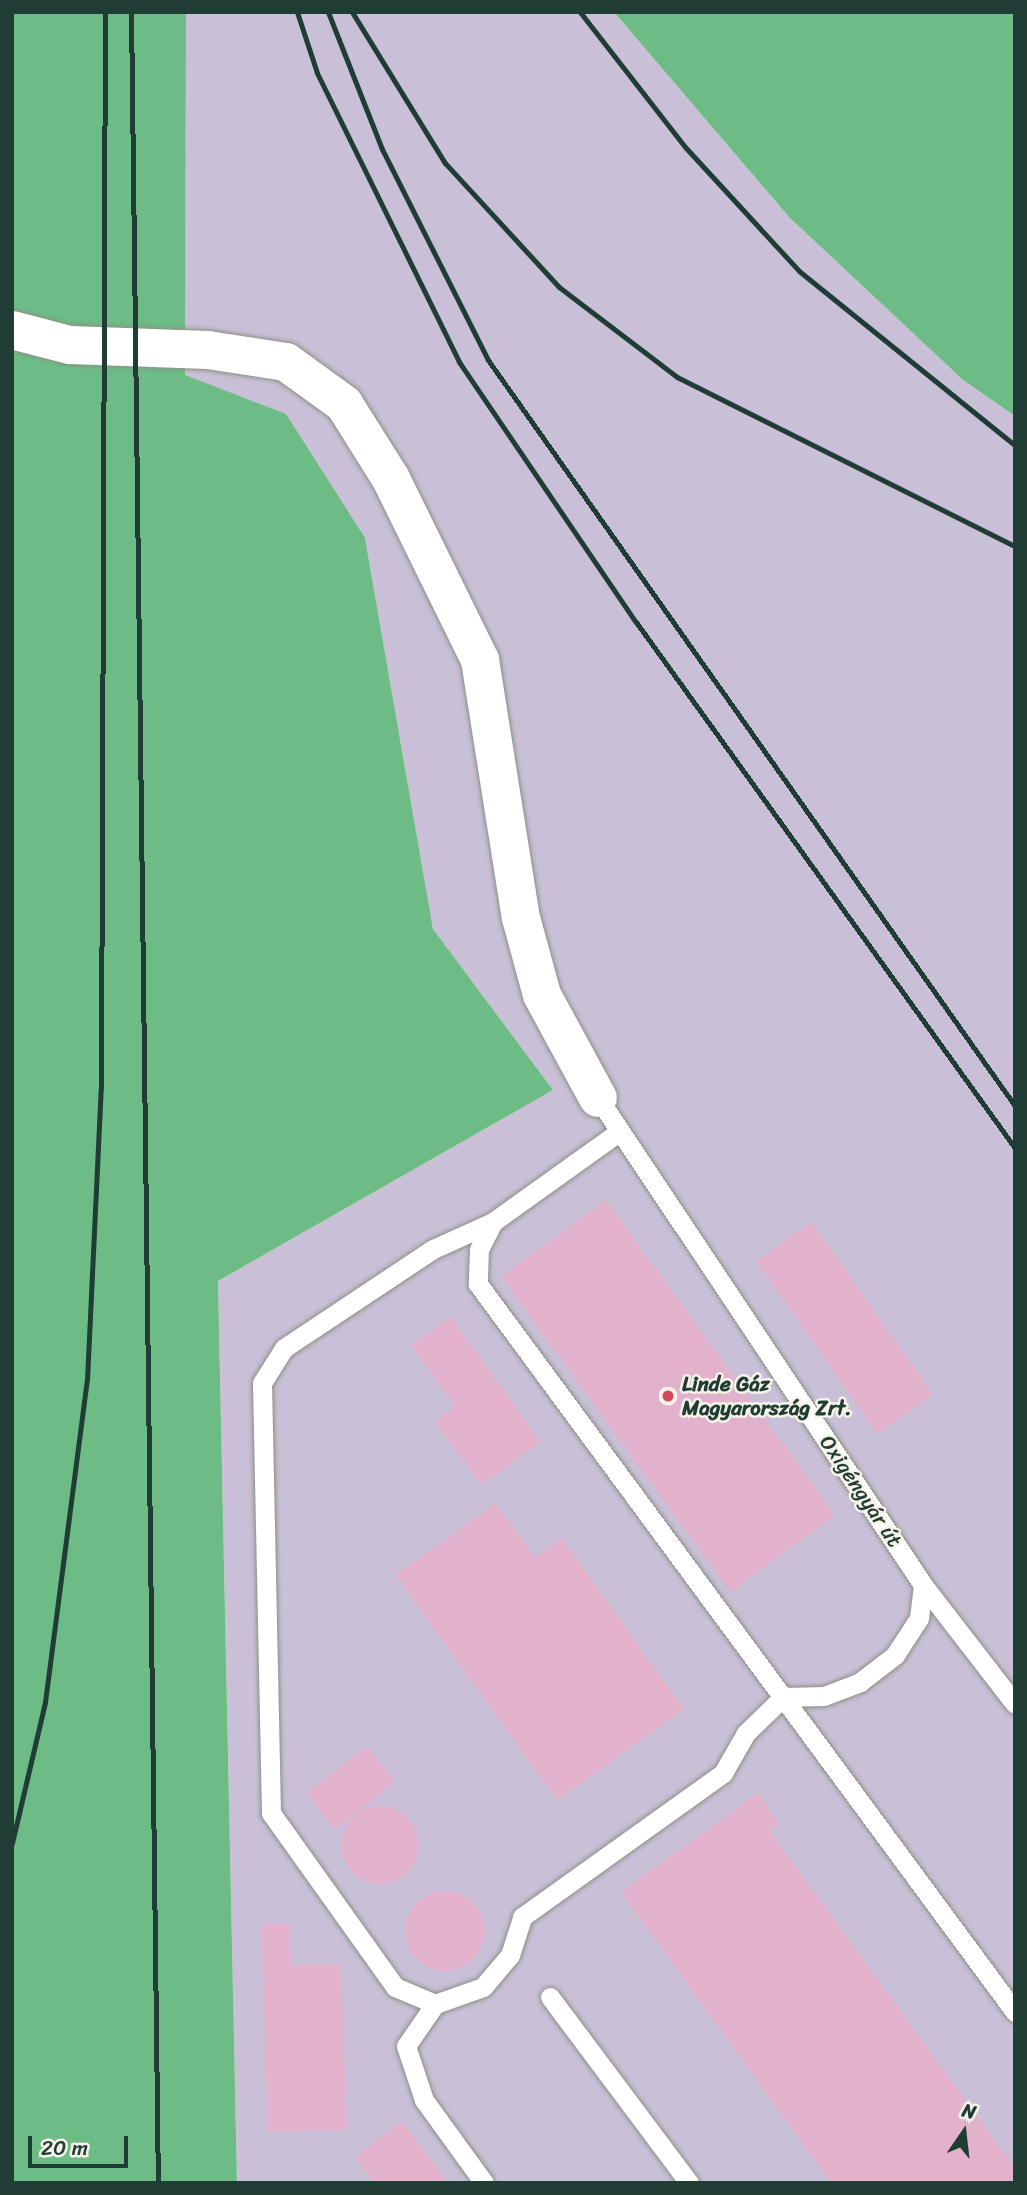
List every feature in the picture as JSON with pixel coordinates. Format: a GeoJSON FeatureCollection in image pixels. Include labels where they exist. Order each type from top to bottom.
{"type":"FeatureCollection","features":[{"type":"Feature","properties":{"kind":"street"},"geometry":{"type":"LineString","coordinates":[[12,330],[70,345],[208,350],[286,362],[344,404],[391,479],[480,660],[521,918],[542,995],[598,1098]]}},
{"type":"Feature","properties":{"kind":"lane","name":"Oxigéngyár út"},"geometry":{"type":"LineString","coordinates":[[598,1098],[923,1584],[1015,1704]]}},
{"type":"Feature","properties":{"kind":"lane"},"geometry":{"type":"LineString","coordinates":[[435,2004],[395,1987],[271,1813],[262,1383],[284,1348],[433,1249],[493,1222],[620,1131]]}},
{"type":"Feature","properties":{"kind":"lane"},"geometry":{"type":"LineString","coordinates":[[493,1222],[479,1250],[478,1284],[1015,2012]]}},
{"type":"Feature","properties":{"kind":"lane"},"geometry":{"type":"LineString","coordinates":[[484,2183],[424,2101],[406,2046],[435,2004],[483,1987],[510,1955],[522,1917],[723,1773],[746,1733],[783,1697],[824,1696],[860,1682],[895,1655],[919,1618],[923,1584]]}},
{"type":"Feature","properties":{"kind":"lane"},"geometry":{"type":"LineString","coordinates":[[550,1997],[689,2183]]}},
{"type":"Feature","properties":{"kind":"shaded area"},"geometry":{"type":"Polygon","coordinates":[[[186,12],[614,12],[789,217],[963,380],[1015,416],[1015,2183],[237,2183],[218,1281],[553,1090],[433,929],[365,538],[185,375],[186,12]]]}},
{"type":"Feature","properties":{"kind":"green space"},"geometry":{"type":"Polygon","coordinates":[[[12,12],[186,12],[185,375],[286,414],[365,538],[433,929],[553,1090],[218,1281],[237,2183],[12,2183],[12,12]]]}},
{"type":"Feature","properties":{"kind":"green space"},"geometry":{"type":"Polygon","coordinates":[[[614,12],[1015,12],[1015,416],[963,380],[789,217],[614,12]]]}},
{"type":"Feature","properties":{"kind":"building","name":"Linde Gáz Magyarország Zrt."},"geometry":{"type":"Polygon","coordinates":[[[606,1200],[835,1516],[730,1592],[501,1276],[606,1200]]]}},
{"type":"Feature","properties":{"kind":"building"},"geometry":{"type":"Polygon","coordinates":[[[812,1222],[933,1395],[877,1434],[756,1261],[812,1222]]]}},
{"type":"Feature","properties":{"kind":"building"},"geometry":{"type":"Polygon","coordinates":[[[451,1317],[541,1442],[481,1485],[435,1421],[455,1406],[411,1345],[451,1317]]]}},
{"type":"Feature","properties":{"kind":"building"},"geometry":{"type":"Polygon","coordinates":[[[496,1503],[535,1557],[562,1538],[684,1709],[557,1800],[395,1575],[496,1503]]]}},
{"type":"Feature","properties":{"kind":"building"},"geometry":{"type":"Polygon","coordinates":[[[367,1746],[395,1782],[335,1830],[306,1793],[367,1746]]]}},
{"type":"Feature","properties":{"kind":"building"},"geometry":{"type":"Polygon","coordinates":[[[758,1793],[780,1823],[769,1830],[1015,2168],[1015,2183],[831,2183],[621,1892],[758,1793]]]}},
{"type":"Feature","properties":{"kind":"building"},"geometry":{"type":"Polygon","coordinates":[[[380,1806],[395,1809],[408,1817],[416,1830],[419,1845],[416,1860],[408,1873],[395,1881],[380,1884],[365,1881],[352,1873],[344,1860],[341,1845],[344,1830],[352,1817],[365,1809],[380,1806]]]}},
{"type":"Feature","properties":{"kind":"building"},"geometry":{"type":"Polygon","coordinates":[[[445,1891],[460,1894],[473,1903],[482,1916],[485,1931],[482,1946],[473,1959],[460,1968],[445,1971],[430,1968],[417,1959],[408,1946],[405,1931],[408,1916],[417,1903],[430,1894],[445,1891]]]}},
{"type":"Feature","properties":{"kind":"building"},"geometry":{"type":"Polygon","coordinates":[[[261,1924],[290,1924],[291,1965],[341,1964],[347,2129],[268,2132],[261,1924]]]}},
{"type":"Feature","properties":{"kind":"building"},"geometry":{"type":"Polygon","coordinates":[[[402,2121],[448,2183],[374,2183],[355,2157],[402,2121]]]}},
{"type":"Feature","properties":{"kind":"railway"},"geometry":{"type":"LineString","coordinates":[[12,1843],[45,1702],[87,1380],[101,1088],[105,12]]}},
{"type":"Feature","properties":{"kind":"railway"},"geometry":{"type":"LineString","coordinates":[[131,12],[158,2183]]}},
{"type":"Feature","properties":{"kind":"railway"},"geometry":{"type":"LineString","coordinates":[[297,12],[317,73],[459,362],[636,622],[1015,1148]]}},
{"type":"Feature","properties":{"kind":"railway"},"geometry":{"type":"LineString","coordinates":[[328,12],[382,149],[488,360],[1015,1106]]}},
{"type":"Feature","properties":{"kind":"railway"},"geometry":{"type":"LineString","coordinates":[[352,12],[445,163],[559,287],[677,377],[1015,546]]}},
{"type":"Feature","properties":{"kind":"railway"},"geometry":{"type":"LineString","coordinates":[[580,12],[686,148],[799,271],[1015,445]]}},
{"type":"Feature","properties":{"kind":"place","name":"Linde Gáz Magyarország Zrt."},"geometry":{"type":"Point","coordinates":[668,1396]}}]}
